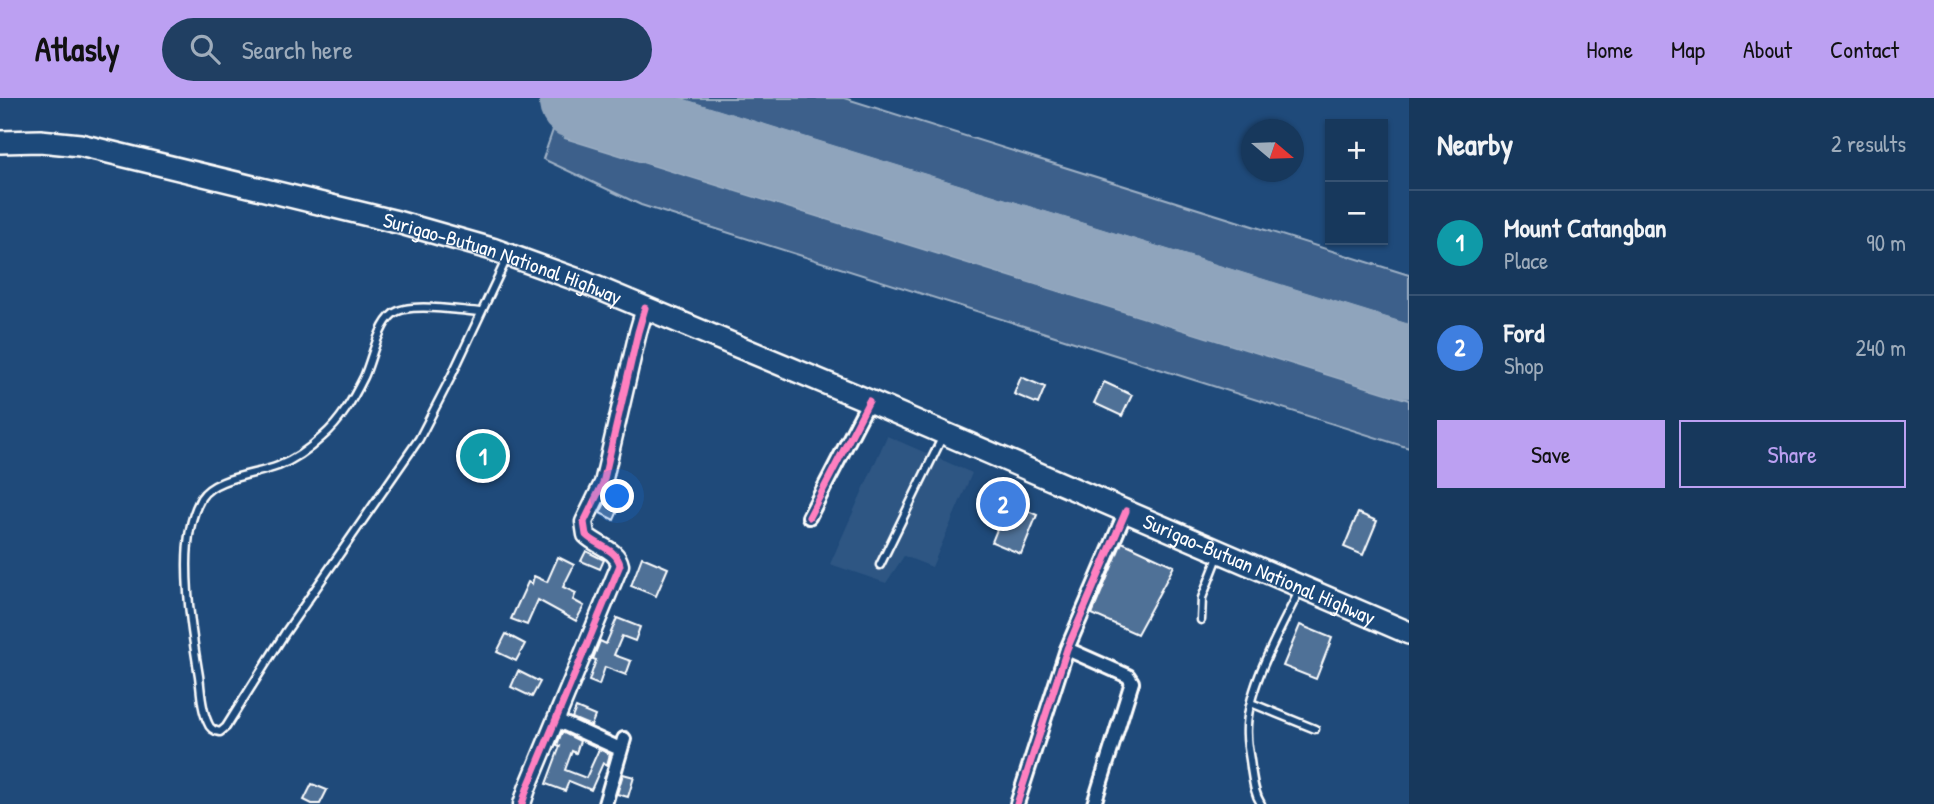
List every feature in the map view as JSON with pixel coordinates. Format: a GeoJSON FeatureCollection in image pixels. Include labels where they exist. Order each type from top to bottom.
{"type":"FeatureCollection","features":[{"type":"Feature","properties":{"kind":"highway","name":"Surigao-Butuan National Highway"},"geometry":{"type":"LineString","coordinates":[[0,142],[40,141],[80,145],[397,222],[559,272],[869,401],[1409,632]]}},
{"type":"Feature","properties":{"kind":"street"},"geometry":{"type":"LineString","coordinates":[[522,804],[620,565],[615,554],[586,535],[584,522],[603,483],[645,308]]}},
{"type":"Feature","properties":{"kind":"street"},"geometry":{"type":"LineString","coordinates":[[809,517],[869,401]]}},
{"type":"Feature","properties":{"kind":"street"},"geometry":{"type":"LineString","coordinates":[[1017,804],[1066,649],[1126,511]]}},
{"type":"Feature","properties":{"kind":"street"},"geometry":{"type":"LineString","coordinates":[[1066,649],[1128,676],[1132,682],[1094,804]]}},
{"type":"Feature","properties":{"kind":"street"},"geometry":{"type":"LineString","coordinates":[[556,719],[622,744],[605,804]]}},
{"type":"Feature","properties":{"kind":"lane"},"geometry":{"type":"LineString","coordinates":[[481,312],[415,308],[393,314],[382,331],[364,376],[345,411],[323,437],[297,457],[278,466],[216,484],[206,491],[200,500],[193,519],[187,567],[193,637],[204,710],[208,723],[214,730],[219,732],[226,727],[285,633],[419,439],[452,377],[508,255]]}},
{"type":"Feature","properties":{"kind":"lane"},"geometry":{"type":"LineString","coordinates":[[880,565],[944,433]]}},
{"type":"Feature","properties":{"kind":"lane"},"geometry":{"type":"LineString","coordinates":[[1201,620],[1205,588],[1220,552]]}},
{"type":"Feature","properties":{"kind":"lane"},"geometry":{"type":"LineString","coordinates":[[1261,804],[1255,791],[1247,734],[1251,704],[1265,661],[1301,587]]}},
{"type":"Feature","properties":{"kind":"lane"},"geometry":{"type":"LineString","coordinates":[[1251,704],[1315,729]]}},
{"type":"Feature","properties":{"kind":"shaded area"},"geometry":{"type":"Polygon","coordinates":[[[564,98],[844,98],[1409,275],[1409,448],[641,205],[543,159],[564,98]]]}},
{"type":"Feature","properties":{"kind":"shaded area"},"geometry":{"type":"Polygon","coordinates":[[[564,98],[576,98],[565,138],[1409,400],[1409,448],[641,205],[543,159],[564,98]]]}},
{"type":"Feature","properties":{"kind":"shaded area"},"geometry":{"type":"Polygon","coordinates":[[[678,98],[844,98],[1409,275],[1409,325],[678,98]]]}},
{"type":"Feature","properties":{"kind":"shaded area"},"geometry":{"type":"Polygon","coordinates":[[[887,436],[972,473],[932,567],[904,556],[886,583],[830,564],[887,436]]]}},
{"type":"Feature","properties":{"kind":"building"},"geometry":{"type":"Polygon","coordinates":[[[1021,377],[1045,387],[1038,404],[1014,394],[1021,377]]]}},
{"type":"Feature","properties":{"kind":"building"},"geometry":{"type":"Polygon","coordinates":[[[1104,382],[1132,395],[1122,416],[1094,403],[1104,382]]]}},
{"type":"Feature","properties":{"kind":"building"},"geometry":{"type":"Polygon","coordinates":[[[607,499],[621,504],[614,520],[600,513],[607,499]]]}},
{"type":"Feature","properties":{"kind":"building"},"geometry":{"type":"Polygon","coordinates":[[[1008,502],[1037,515],[1021,554],[992,542],[1008,502]]]}},
{"type":"Feature","properties":{"kind":"building"},"geometry":{"type":"Polygon","coordinates":[[[1358,513],[1377,521],[1363,555],[1344,547],[1358,513]]]}},
{"type":"Feature","properties":{"kind":"building"},"geometry":{"type":"Polygon","coordinates":[[[1122,542],[1174,566],[1137,634],[1092,614],[1122,542]]]}},
{"type":"Feature","properties":{"kind":"building"},"geometry":{"type":"Polygon","coordinates":[[[586,551],[604,560],[600,569],[581,561],[586,551]]]}},
{"type":"Feature","properties":{"kind":"building"},"geometry":{"type":"Polygon","coordinates":[[[558,557],[574,565],[563,587],[576,593],[573,600],[584,606],[576,621],[538,600],[527,625],[511,619],[528,582],[532,584],[534,576],[547,582],[558,557]]]}},
{"type":"Feature","properties":{"kind":"building"},"geometry":{"type":"Polygon","coordinates":[[[642,557],[668,568],[656,596],[631,586],[642,557]]]}},
{"type":"Feature","properties":{"kind":"building"},"geometry":{"type":"Polygon","coordinates":[[[617,618],[640,627],[635,641],[622,636],[614,655],[631,661],[626,675],[605,667],[599,685],[589,681],[596,660],[593,659],[600,641],[606,644],[617,618]]]}},
{"type":"Feature","properties":{"kind":"building"},"geometry":{"type":"Polygon","coordinates":[[[1300,625],[1332,638],[1316,679],[1283,666],[1300,625]]]}},
{"type":"Feature","properties":{"kind":"building"},"geometry":{"type":"Polygon","coordinates":[[[506,634],[525,644],[516,661],[497,652],[506,634]]]}},
{"type":"Feature","properties":{"kind":"building"},"geometry":{"type":"Polygon","coordinates":[[[518,671],[540,682],[532,697],[511,687],[518,671]]]}},
{"type":"Feature","properties":{"kind":"building"},"geometry":{"type":"Polygon","coordinates":[[[576,708],[595,716],[591,726],[572,718],[576,708]]]}},
{"type":"Feature","properties":{"kind":"building"},"geometry":{"type":"Polygon","coordinates":[[[562,732],[580,741],[576,753],[572,751],[565,770],[586,778],[599,749],[610,754],[607,765],[603,763],[591,790],[569,781],[565,791],[546,784],[560,746],[557,745],[562,732]]]}},
{"type":"Feature","properties":{"kind":"building"},"geometry":{"type":"Polygon","coordinates":[[[623,774],[634,777],[628,797],[617,794],[623,774]]]}},
{"type":"Feature","properties":{"kind":"building"},"geometry":{"type":"Polygon","coordinates":[[[312,784],[327,790],[320,804],[304,800],[312,784]]]}},
{"type":"Feature","properties":{"kind":"runway"},"geometry":{"type":"LineString","coordinates":[[575,103],[1409,362]]}},
{"type":"Feature","properties":{"kind":"cycle path"},"geometry":{"type":"LineString","coordinates":[[522,804],[620,565],[611,551],[586,535],[584,522],[603,483],[645,308]]}},
{"type":"Feature","properties":{"kind":"cycle path"},"geometry":{"type":"LineString","coordinates":[[809,517],[869,401]]}},
{"type":"Feature","properties":{"kind":"cycle path"},"geometry":{"type":"LineString","coordinates":[[1017,804],[1067,649],[1126,511]]}},
{"type":"Feature","properties":{"kind":"place","name":"Mount Catangban"},"geometry":{"type":"Point","coordinates":[483,456]}},
{"type":"Feature","properties":{"kind":"place","name":"Ford"},"geometry":{"type":"Point","coordinates":[1003,504]}}]}
